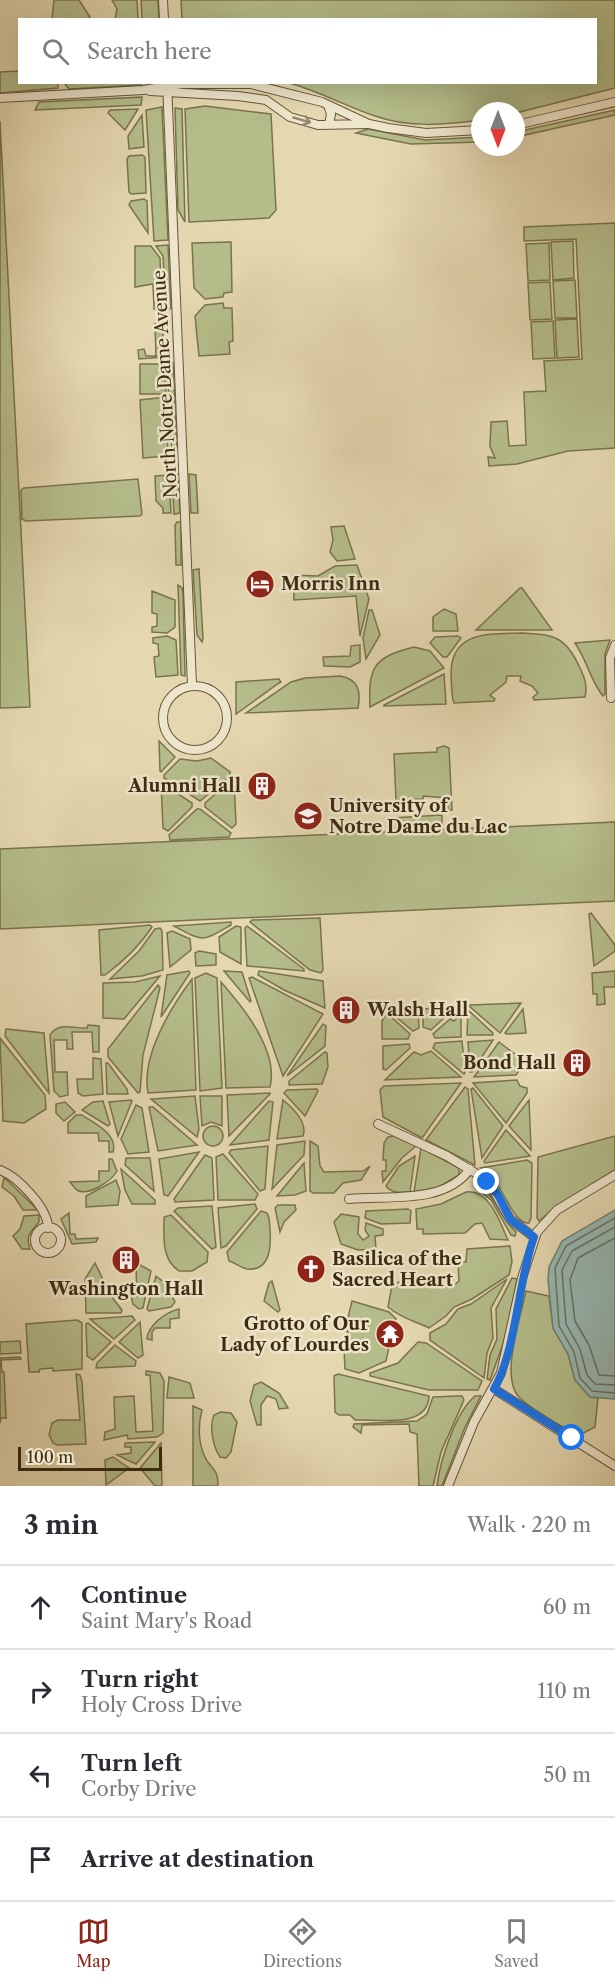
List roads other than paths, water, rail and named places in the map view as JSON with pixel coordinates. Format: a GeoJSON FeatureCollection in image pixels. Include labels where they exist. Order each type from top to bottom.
{"type":"FeatureCollection","features":[{"type":"Feature","properties":{"kind":"street"},"geometry":{"type":"LineString","coordinates":[[163,0],[164,18]]}},
{"type":"Feature","properties":{"kind":"street"},"geometry":{"type":"LineString","coordinates":[[0,98],[251,84],[277,89],[328,105],[369,124]]}},
{"type":"Feature","properties":{"kind":"street"},"geometry":{"type":"LineString","coordinates":[[167,87],[266,100],[290,117],[318,125],[369,124],[426,133],[471,130]]}},
{"type":"Feature","properties":{"kind":"street","name":"North Notre Dame Avenue"},"geometry":{"type":"LineString","coordinates":[[167,87],[192,685]]}},
{"type":"Feature","properties":{"kind":"street"},"geometry":{"type":"LineString","coordinates":[[525,123],[615,102]]}},
{"type":"Feature","properties":{"kind":"street"},"geometry":{"type":"LineString","coordinates":[[328,105],[331,114],[329,124]]}},
{"type":"Feature","properties":{"kind":"street"},"geometry":{"type":"LineString","coordinates":[[611,698],[610,658],[615,645]]}},
{"type":"Feature","properties":{"kind":"street"},"geometry":{"type":"LineString","coordinates":[[192,685],[203,686],[213,691],[220,699],[226,717],[224,730],[219,739],[206,749],[196,751],[180,748],[173,743],[164,720],[168,704],[176,691],[192,685]]}},
{"type":"Feature","properties":{"kind":"street"},"geometry":{"type":"LineString","coordinates":[[378,1124],[470,1169],[494,1189],[510,1219],[534,1237]]}},
{"type":"Feature","properties":{"kind":"street"},"geometry":{"type":"LineString","coordinates":[[349,1199],[435,1193],[458,1183],[470,1169]]}},
{"type":"Feature","properties":{"kind":"street"},"geometry":{"type":"LineString","coordinates":[[0,1170],[8,1174],[46,1212],[48,1228]]}},
{"type":"Feature","properties":{"kind":"street"},"geometry":{"type":"LineString","coordinates":[[448,1486],[474,1422],[494,1389],[506,1355],[522,1278],[534,1237],[557,1210],[615,1175]]}},
{"type":"Feature","properties":{"kind":"street"},"geometry":{"type":"LineString","coordinates":[[494,1389],[615,1466]]}},
{"type":"Feature","properties":{"kind":"water"},"geometry":{"type":"Polygon","coordinates":[[[615,1210],[615,1399],[590,1397],[575,1380],[568,1354],[553,1328],[548,1280],[549,1267],[562,1241],[615,1210]]]}},
{"type":"Feature","properties":{"kind":"place","name":"Morris Inn"},"geometry":{"type":"Point","coordinates":[260,584]}},
{"type":"Feature","properties":{"kind":"place","name":"Alumni Hall"},"geometry":{"type":"Point","coordinates":[262,786]}},
{"type":"Feature","properties":{"kind":"place","name":"University of Notre Dame du Lac"},"geometry":{"type":"Point","coordinates":[308,816]}},
{"type":"Feature","properties":{"kind":"place","name":"Walsh Hall"},"geometry":{"type":"Point","coordinates":[346,1010]}},
{"type":"Feature","properties":{"kind":"place","name":"Bond Hall"},"geometry":{"type":"Point","coordinates":[577,1063]}},
{"type":"Feature","properties":{"kind":"place","name":"Washington Hall"},"geometry":{"type":"Point","coordinates":[126,1260]}},
{"type":"Feature","properties":{"kind":"place","name":"Basilica of the Sacred Heart"},"geometry":{"type":"Point","coordinates":[311,1269]}},
{"type":"Feature","properties":{"kind":"place","name":"Grotto of Our Lady of Lourdes"},"geometry":{"type":"Point","coordinates":[390,1334]}}]}
